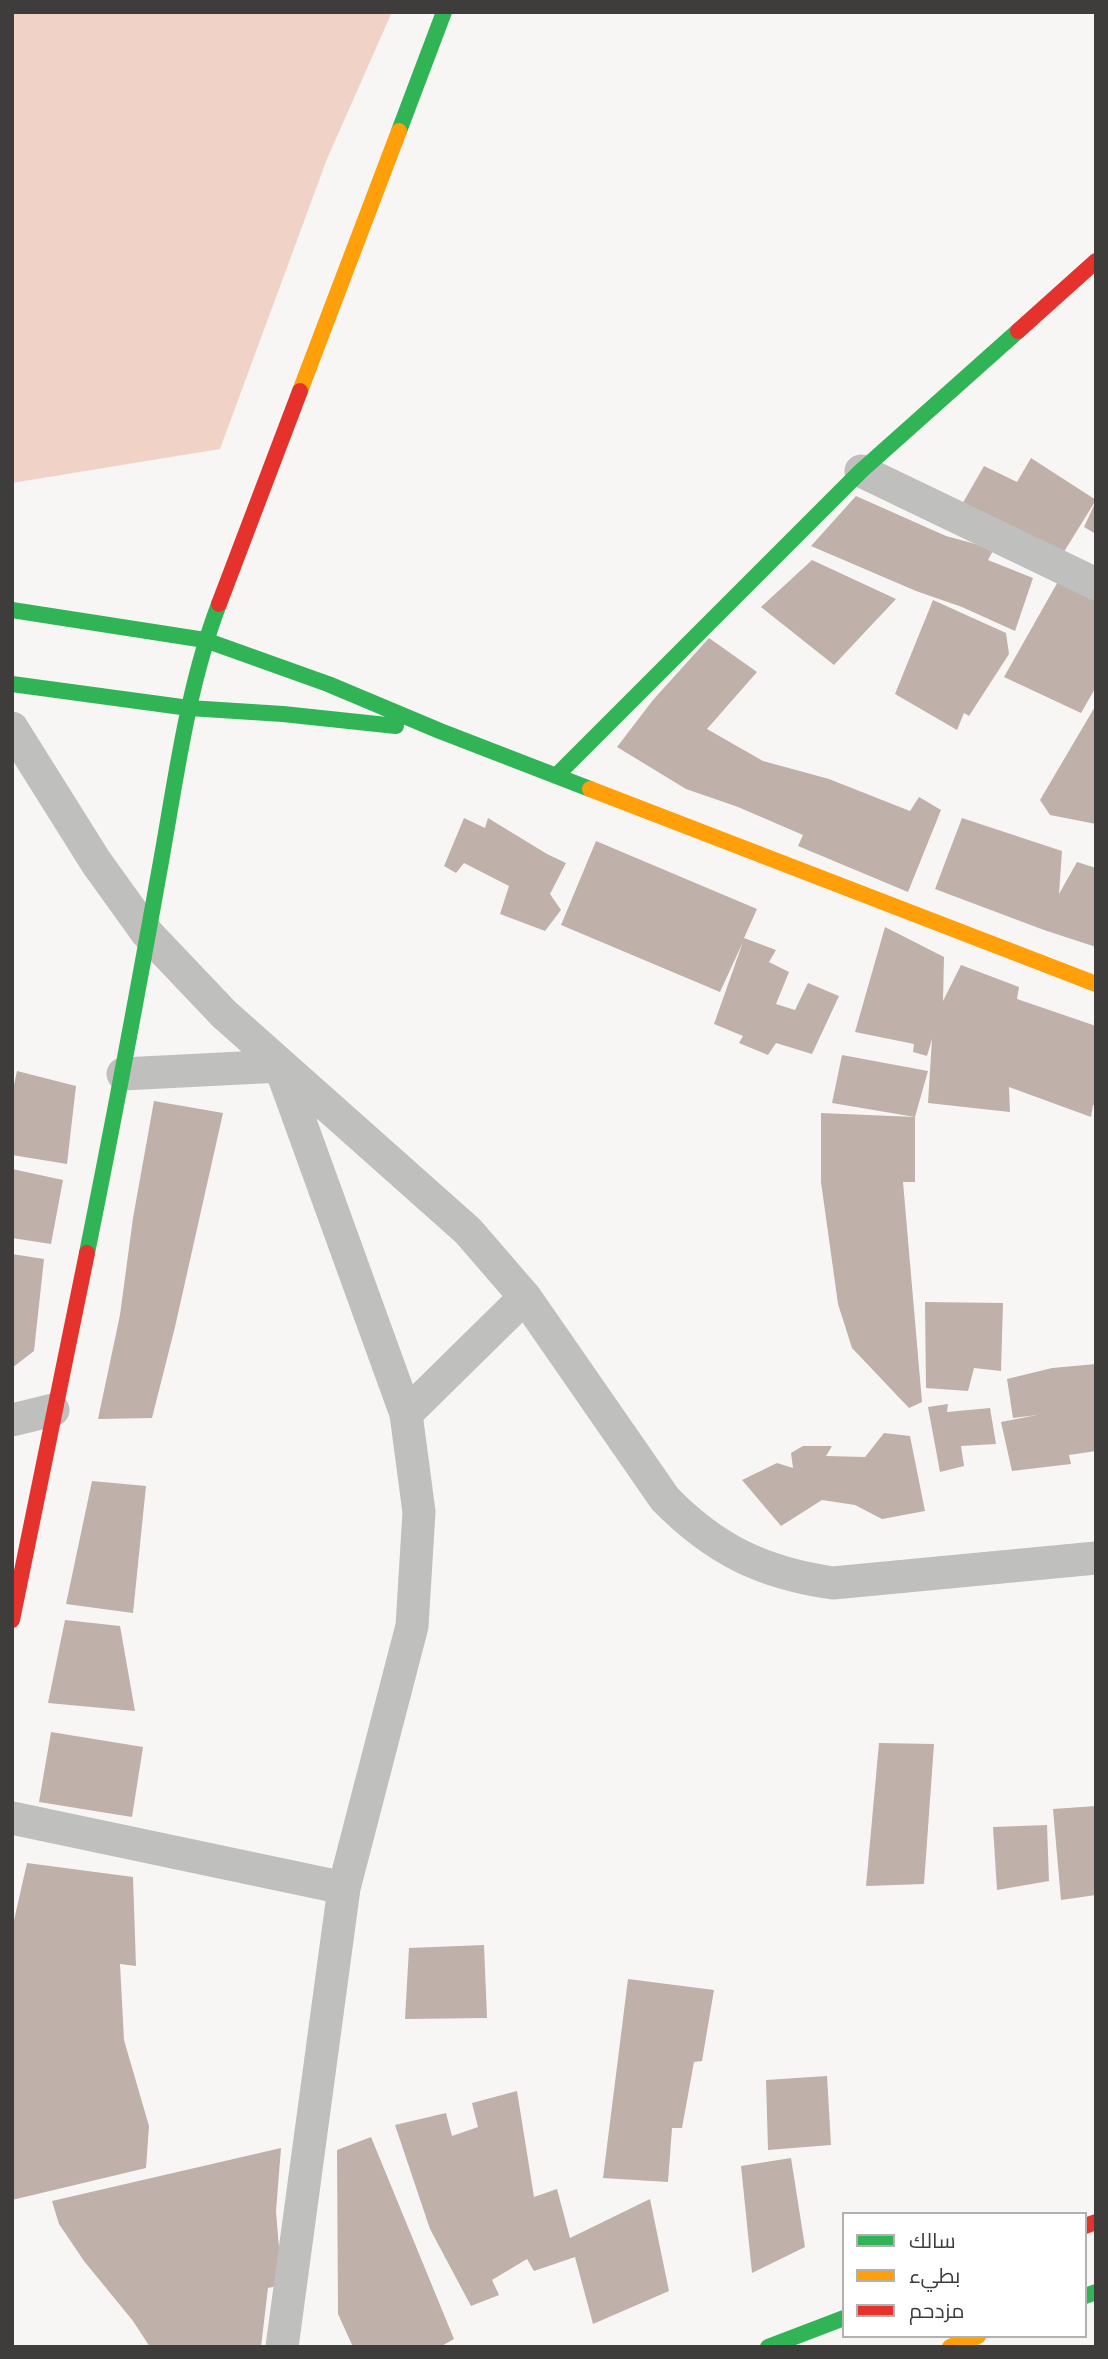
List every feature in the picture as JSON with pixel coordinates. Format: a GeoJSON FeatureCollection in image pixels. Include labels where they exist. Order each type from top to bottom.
{"type":"FeatureCollection","features":[{"type":"Feature","properties":{"kind":"street"},"geometry":{"type":"LineString","coordinates":[[12,1620],[123,1074],[189,708],[205,640],[444,12]]}},
{"type":"Feature","properties":{"kind":"street"},"geometry":{"type":"LineString","coordinates":[[556,776],[861,471],[1096,261]]}},
{"type":"Feature","properties":{"kind":"street"},"geometry":{"type":"LineString","coordinates":[[861,471],[1096,584]]}},
{"type":"Feature","properties":{"kind":"street"},"geometry":{"type":"LineString","coordinates":[[12,610],[205,640],[328,684],[440,731],[1096,984]]}},
{"type":"Feature","properties":{"kind":"street"},"geometry":{"type":"LineString","coordinates":[[12,684],[189,708],[283,714],[440,731]]}},
{"type":"Feature","properties":{"kind":"street"},"geometry":{"type":"LineString","coordinates":[[12,727],[96,862],[147,933],[224,1014],[280,1066],[468,1231],[525,1297],[665,1499],[713,1542],[741,1558],[771,1570],[833,1583],[1096,1558]]}},
{"type":"Feature","properties":{"kind":"street"},"geometry":{"type":"LineString","coordinates":[[123,1074],[280,1066]]}},
{"type":"Feature","properties":{"kind":"street"},"geometry":{"type":"LineString","coordinates":[[280,1066],[406,1414],[419,1512],[412,1626],[344,1888],[282,2347]]}},
{"type":"Feature","properties":{"kind":"street"},"geometry":{"type":"LineString","coordinates":[[406,1414],[525,1297]]}},
{"type":"Feature","properties":{"kind":"street"},"geometry":{"type":"LineString","coordinates":[[12,1420],[53,1410]]}},
{"type":"Feature","properties":{"kind":"street"},"geometry":{"type":"LineString","coordinates":[[12,1818],[344,1888]]}},
{"type":"Feature","properties":{"kind":"street"},"geometry":{"type":"LineString","coordinates":[[768,2347],[842,2319]]}},
{"type":"Feature","properties":{"kind":"street"},"geometry":{"type":"LineString","coordinates":[[950,2347],[973,2338]]}},
{"type":"Feature","properties":{"kind":"shaded area"},"geometry":{"type":"Polygon","coordinates":[[[12,12],[392,12],[327,159],[220,449],[12,483],[12,12]]]}},
{"type":"Feature","properties":{"kind":"building"},"geometry":{"type":"Polygon","coordinates":[[[1031,458],[1096,500],[1062,555],[961,506],[984,466],[1017,482],[1031,458]]]}},
{"type":"Feature","properties":{"kind":"building"},"geometry":{"type":"Polygon","coordinates":[[[856,496],[946,536],[994,549],[988,560],[1033,578],[1015,631],[811,546],[856,496]]]}},
{"type":"Feature","properties":{"kind":"building"},"geometry":{"type":"Polygon","coordinates":[[[1096,501],[1096,534],[1084,527],[1096,501]]]}},
{"type":"Feature","properties":{"kind":"building"},"geometry":{"type":"Polygon","coordinates":[[[812,560],[896,599],[834,665],[761,607],[812,560]]]}},
{"type":"Feature","properties":{"kind":"building"},"geometry":{"type":"Polygon","coordinates":[[[1060,578],[1096,597],[1096,687],[1081,713],[1004,677],[1060,578]]]}},
{"type":"Feature","properties":{"kind":"building"},"geometry":{"type":"Polygon","coordinates":[[[933,600],[1006,633],[1009,654],[969,716],[964,713],[957,730],[895,694],[933,600]]]}},
{"type":"Feature","properties":{"kind":"building"},"geometry":{"type":"Polygon","coordinates":[[[709,638],[757,672],[707,729],[763,761],[829,779],[910,811],[919,797],[941,810],[908,892],[798,846],[803,835],[738,807],[686,789],[617,747],[653,700],[709,638]]]}},
{"type":"Feature","properties":{"kind":"building"},"geometry":{"type":"Polygon","coordinates":[[[1096,705],[1096,824],[1050,815],[1040,800],[1096,705]]]}},
{"type":"Feature","properties":{"kind":"building"},"geometry":{"type":"Polygon","coordinates":[[[464,818],[485,828],[488,818],[566,863],[550,894],[561,910],[545,931],[500,914],[509,886],[464,863],[456,873],[444,866],[464,818]]]}},
{"type":"Feature","properties":{"kind":"building"},"geometry":{"type":"Polygon","coordinates":[[[962,818],[1062,851],[1059,894],[1077,862],[1096,868],[1096,947],[935,889],[962,818]]]}},
{"type":"Feature","properties":{"kind":"building"},"geometry":{"type":"Polygon","coordinates":[[[596,841],[757,909],[744,938],[776,950],[769,962],[789,972],[776,1004],[795,1010],[808,983],[839,996],[812,1054],[776,1043],[768,1055],[739,1043],[743,1036],[714,1024],[743,942],[720,992],[561,925],[596,841]]]}},
{"type":"Feature","properties":{"kind":"building"},"geometry":{"type":"Polygon","coordinates":[[[885,927],[944,957],[943,1001],[961,965],[1019,987],[1017,999],[1096,1026],[1096,1105],[1093,1105],[1091,1117],[1009,1087],[1010,1112],[928,1103],[932,1039],[927,1056],[913,1052],[914,1044],[855,1032],[885,927]]]}},
{"type":"Feature","properties":{"kind":"building"},"geometry":{"type":"Polygon","coordinates":[[[842,1055],[928,1071],[915,1117],[832,1103],[842,1055]]]}},
{"type":"Feature","properties":{"kind":"building"},"geometry":{"type":"Polygon","coordinates":[[[17,1071],[76,1086],[67,1164],[12,1155],[12,1094],[17,1071]]]}},
{"type":"Feature","properties":{"kind":"building"},"geometry":{"type":"Polygon","coordinates":[[[154,1101],[223,1113],[152,1418],[98,1419],[120,1315],[133,1218],[154,1101]]]}},
{"type":"Feature","properties":{"kind":"building"},"geometry":{"type":"Polygon","coordinates":[[[821,1113],[915,1117],[915,1182],[903,1182],[922,1402],[909,1408],[852,1348],[838,1304],[821,1182],[821,1113]]]}},
{"type":"Feature","properties":{"kind":"building"},"geometry":{"type":"Polygon","coordinates":[[[12,1169],[63,1180],[51,1244],[12,1238],[12,1169]]]}},
{"type":"Feature","properties":{"kind":"building"},"geometry":{"type":"Polygon","coordinates":[[[12,1254],[44,1259],[34,1351],[12,1368],[12,1254]]]}},
{"type":"Feature","properties":{"kind":"building"},"geometry":{"type":"Polygon","coordinates":[[[925,1302],[1003,1303],[1001,1371],[974,1368],[968,1391],[926,1388],[925,1302]]]}},
{"type":"Feature","properties":{"kind":"building"},"geometry":{"type":"Polygon","coordinates":[[[1096,1364],[1096,1451],[1069,1455],[1071,1464],[1012,1471],[1001,1422],[1037,1415],[1013,1418],[1007,1379],[1052,1368],[1096,1364]]]}},
{"type":"Feature","properties":{"kind":"building"},"geometry":{"type":"Polygon","coordinates":[[[948,1404],[947,1412],[990,1408],[996,1444],[961,1446],[964,1466],[940,1472],[928,1407],[948,1404]]]}},
{"type":"Feature","properties":{"kind":"building"},"geometry":{"type":"Polygon","coordinates":[[[884,1433],[910,1436],[925,1511],[882,1519],[855,1505],[822,1500],[781,1526],[742,1480],[777,1463],[793,1468],[791,1453],[803,1446],[832,1446],[826,1456],[865,1457],[884,1433]]]}},
{"type":"Feature","properties":{"kind":"building"},"geometry":{"type":"Polygon","coordinates":[[[92,1481],[146,1486],[133,1613],[66,1604],[92,1481]]]}},
{"type":"Feature","properties":{"kind":"building"},"geometry":{"type":"Polygon","coordinates":[[[65,1620],[120,1626],[135,1711],[48,1703],[65,1620]]]}},
{"type":"Feature","properties":{"kind":"building"},"geometry":{"type":"Polygon","coordinates":[[[51,1732],[143,1747],[132,1817],[39,1802],[51,1732]]]}},
{"type":"Feature","properties":{"kind":"building"},"geometry":{"type":"Polygon","coordinates":[[[879,1743],[934,1744],[924,1884],[866,1886],[879,1743]]]}},
{"type":"Feature","properties":{"kind":"building"},"geometry":{"type":"Polygon","coordinates":[[[1096,1806],[1096,1895],[1061,1900],[1053,1809],[1096,1806]]]}},
{"type":"Feature","properties":{"kind":"building"},"geometry":{"type":"Polygon","coordinates":[[[1047,1825],[1049,1881],[997,1890],[993,1827],[1047,1825]]]}},
{"type":"Feature","properties":{"kind":"building"},"geometry":{"type":"Polygon","coordinates":[[[27,1863],[133,1877],[136,1966],[120,1964],[124,2040],[149,2126],[146,2168],[12,2200],[12,1929],[27,1863]]]}},
{"type":"Feature","properties":{"kind":"building"},"geometry":{"type":"Polygon","coordinates":[[[484,1945],[487,2018],[405,2019],[409,1948],[484,1945]]]}},
{"type":"Feature","properties":{"kind":"building"},"geometry":{"type":"Polygon","coordinates":[[[628,1979],[714,1990],[702,2061],[694,2062],[682,2128],[672,2128],[668,2182],[603,2178],[628,1979]]]}},
{"type":"Feature","properties":{"kind":"building"},"geometry":{"type":"Polygon","coordinates":[[[827,2076],[831,2145],[768,2150],[766,2080],[827,2076]]]}},
{"type":"Feature","properties":{"kind":"building"},"geometry":{"type":"Polygon","coordinates":[[[517,2091],[534,2197],[557,2189],[570,2238],[650,2199],[669,2291],[593,2324],[575,2257],[534,2271],[527,2259],[492,2280],[499,2295],[471,2306],[430,2229],[395,2125],[446,2113],[452,2136],[478,2127],[472,2103],[517,2091]]]}},
{"type":"Feature","properties":{"kind":"building"},"geometry":{"type":"Polygon","coordinates":[[[371,2137],[454,2339],[440,2347],[353,2347],[338,2314],[337,2150],[371,2137]]]}},
{"type":"Feature","properties":{"kind":"building"},"geometry":{"type":"Polygon","coordinates":[[[281,2148],[276,2211],[282,2285],[268,2288],[261,2347],[150,2347],[59,2224],[52,2201],[281,2148]]]}},
{"type":"Feature","properties":{"kind":"building"},"geometry":{"type":"Polygon","coordinates":[[[791,2158],[805,2247],[752,2273],[741,2166],[791,2158]]]}},
{"type":"Feature","properties":{"kind":"traffic: fast"},"geometry":{"type":"LineString","coordinates":[[399,131],[444,12]]}},
{"type":"Feature","properties":{"kind":"traffic: fast"},"geometry":{"type":"LineString","coordinates":[[556,776],[861,471],[1018,331]]}},
{"type":"Feature","properties":{"kind":"traffic: fast"},"geometry":{"type":"LineString","coordinates":[[87,1253],[190,701],[219,604]]}},
{"type":"Feature","properties":{"kind":"traffic: fast"},"geometry":{"type":"LineString","coordinates":[[12,610],[205,640],[328,684],[590,789]]}},
{"type":"Feature","properties":{"kind":"traffic: fast"},"geometry":{"type":"LineString","coordinates":[[12,684],[189,708],[283,714],[396,726]]}},
{"type":"Feature","properties":{"kind":"traffic: fast"},"geometry":{"type":"LineString","coordinates":[[1087,2295],[1096,2292]]}},
{"type":"Feature","properties":{"kind":"traffic: fast"},"geometry":{"type":"LineString","coordinates":[[768,2347],[842,2319]]}},
{"type":"Feature","properties":{"kind":"traffic: slow"},"geometry":{"type":"LineString","coordinates":[[300,391],[399,131]]}},
{"type":"Feature","properties":{"kind":"traffic: slow"},"geometry":{"type":"LineString","coordinates":[[590,789],[1096,984]]}},
{"type":"Feature","properties":{"kind":"traffic: slow"},"geometry":{"type":"LineString","coordinates":[[950,2347],[973,2338]]}},
{"type":"Feature","properties":{"kind":"traffic: jam"},"geometry":{"type":"LineString","coordinates":[[1018,331],[1096,261]]}},
{"type":"Feature","properties":{"kind":"traffic: jam"},"geometry":{"type":"LineString","coordinates":[[219,604],[300,391]]}},
{"type":"Feature","properties":{"kind":"traffic: jam"},"geometry":{"type":"LineString","coordinates":[[12,1620],[87,1253]]}},
{"type":"Feature","properties":{"kind":"traffic: jam"},"geometry":{"type":"LineString","coordinates":[[1087,2225],[1096,2222]]}}]}
